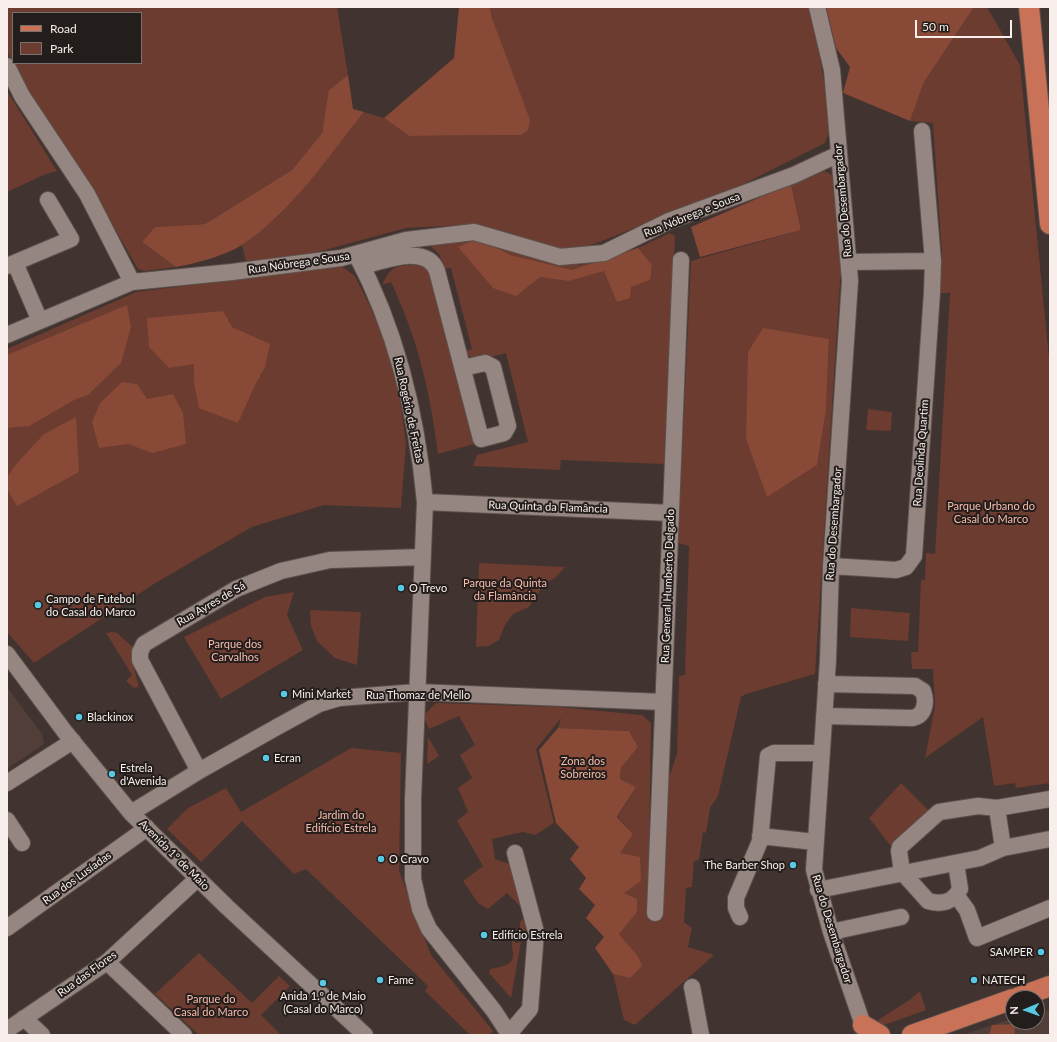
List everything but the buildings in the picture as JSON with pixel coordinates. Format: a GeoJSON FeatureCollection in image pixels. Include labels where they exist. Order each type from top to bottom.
{"type":"FeatureCollection","features":[{"type":"Feature","properties":{"kind":"main road"},"geometry":{"type":"LineString","coordinates":[[1029,7],[1050,224]]}},
{"type":"Feature","properties":{"kind":"main road"},"geometry":{"type":"LineString","coordinates":[[912,1035],[1005,1002]]}},
{"type":"Feature","properties":{"kind":"main road"},"geometry":{"type":"LineString","coordinates":[[864,1030],[880,1035]]}},
{"type":"Feature","properties":{"kind":"street","name":"Rua do Desembargador"},"geometry":{"type":"LineString","coordinates":[[817,7],[832,70],[850,281],[831,566],[826,684],[814,870],[818,890],[831,932],[864,1030]]}},
{"type":"Feature","properties":{"kind":"street"},"geometry":{"type":"LineString","coordinates":[[7,66],[22,96],[87,194],[132,282]]}},
{"type":"Feature","properties":{"kind":"street","name":"Rua Deolinda Quartim"},"geometry":{"type":"LineString","coordinates":[[831,566],[896,570],[906,567],[914,556],[933,261],[922,131]]}},
{"type":"Feature","properties":{"kind":"street","name":"Rua Nóbrega e Sousa"},"geometry":{"type":"LineString","coordinates":[[7,335],[132,282],[232,272],[341,258],[360,260],[406,240],[474,232],[560,257],[604,253],[669,221],[794,175],[840,154]]}},
{"type":"Feature","properties":{"kind":"street"},"geometry":{"type":"LineString","coordinates":[[40,321],[11,264],[71,239],[48,200]]}},
{"type":"Feature","properties":{"kind":"street"},"geometry":{"type":"LineString","coordinates":[[360,260],[410,254],[425,258],[432,262],[437,271],[463,368]]}},
{"type":"Feature","properties":{"kind":"street","name":"Rua Rogério de Freitas"},"geometry":{"type":"LineString","coordinates":[[360,260],[387,324],[403,374],[421,460],[425,502],[412,862],[417,899],[424,919],[436,940],[494,1011],[509,1034]]}},
{"type":"Feature","properties":{"kind":"street","name":"Rua General Humberto Delgado"},"geometry":{"type":"LineString","coordinates":[[655,913],[681,260]]}},
{"type":"Feature","properties":{"kind":"street"},"geometry":{"type":"LineString","coordinates":[[849,262],[933,261]]}},
{"type":"Feature","properties":{"kind":"street","name":"Rua Quinta da Flamância"},"geometry":{"type":"LineString","coordinates":[[425,502],[671,513]]}},
{"type":"Feature","properties":{"kind":"street","name":"Rua Ayres de Sá"},"geometry":{"type":"LineString","coordinates":[[199,771],[140,660],[140,652],[144,644],[229,592],[276,573],[326,560],[423,556]]}},
{"type":"Feature","properties":{"kind":"street","name":"Avenida 1º de Maio"},"geometry":{"type":"LineString","coordinates":[[7,654],[73,741],[131,813],[197,879],[365,1035]]}},
{"type":"Feature","properties":{"kind":"street"},"geometry":{"type":"LineString","coordinates":[[824,716],[912,718],[920,715],[924,709],[924,694],[920,688],[915,686],[826,684]]}},
{"type":"Feature","properties":{"kind":"street","name":"Rua Thomaz de Mello"},"geometry":{"type":"LineString","coordinates":[[131,813],[199,771],[327,701],[358,695],[417,692],[664,702]]}},
{"type":"Feature","properties":{"kind":"street"},"geometry":{"type":"LineString","coordinates":[[7,783],[73,741]]}},
{"type":"Feature","properties":{"kind":"street"},"geometry":{"type":"LineString","coordinates":[[740,916],[736,908],[736,895],[758,845],[768,756],[774,753],[821,753]]}},
{"type":"Feature","properties":{"kind":"street"},"geometry":{"type":"LineString","coordinates":[[956,863],[961,886],[956,895],[942,903],[928,901],[902,872],[899,851],[900,847],[939,812],[978,806],[997,808],[1050,799]]}},
{"type":"Feature","properties":{"kind":"street"},"geometry":{"type":"LineString","coordinates":[[997,808],[1003,848]]}},
{"type":"Feature","properties":{"kind":"street"},"geometry":{"type":"LineString","coordinates":[[7,820],[22,843]]}},
{"type":"Feature","properties":{"kind":"street","name":"Rua dos Lusíadas"},"geometry":{"type":"LineString","coordinates":[[7,928],[147,828]]}},
{"type":"Feature","properties":{"kind":"street"},"geometry":{"type":"LineString","coordinates":[[760,836],[815,842]]}},
{"type":"Feature","properties":{"kind":"street"},"geometry":{"type":"LineString","coordinates":[[818,890],[902,872],[980,858],[1003,848],[1050,839]]}},
{"type":"Feature","properties":{"kind":"street"},"geometry":{"type":"LineString","coordinates":[[509,1034],[530,1009],[536,932],[515,853]]}},
{"type":"Feature","properties":{"kind":"street","name":"Rua das Flores"},"geometry":{"type":"LineString","coordinates":[[7,1030],[106,962],[197,879]]}},
{"type":"Feature","properties":{"kind":"street"},"geometry":{"type":"LineString","coordinates":[[956,895],[966,910],[977,938],[1050,908]]}},
{"type":"Feature","properties":{"kind":"street"},"geometry":{"type":"LineString","coordinates":[[831,932],[901,917]]}},
{"type":"Feature","properties":{"kind":"street"},"geometry":{"type":"LineString","coordinates":[[106,962],[184,1035]]}},
{"type":"Feature","properties":{"kind":"street"},"geometry":{"type":"LineString","coordinates":[[692,987],[701,1035]]}},
{"type":"Feature","properties":{"kind":"street"},"geometry":{"type":"LineString","coordinates":[[24,1018],[42,1035]]}},
{"type":"Feature","properties":{"kind":"shaded area"},"geometry":{"type":"Polygon","coordinates":[[[7,687],[42,734],[44,744],[7,769],[7,687]]]}},
{"type":"Feature","properties":{"kind":"shaded area"},"geometry":{"type":"Polygon","coordinates":[[[1050,1010],[1050,1035],[962,1035],[1005,1021],[1005,1030],[1045,1030],[1045,1011],[1050,1010]]]}},
{"type":"Feature","properties":{"kind":"green space"},"geometry":{"type":"Polygon","coordinates":[[[7,7],[337,7],[348,75],[330,90],[322,133],[292,170],[205,224],[155,227],[142,242],[176,267],[145,271],[138,269],[86,179],[25,85],[14,64],[142,64],[142,12],[12,12],[12,61],[7,51],[7,7]]]}},
{"type":"Feature","properties":{"kind":"green space"},"geometry":{"type":"Polygon","coordinates":[[[459,7],[490,7],[492,18],[530,120],[528,130],[522,135],[409,136],[384,118],[454,58],[459,7]]]}},
{"type":"Feature","properties":{"kind":"green space"},"geometry":{"type":"Polygon","coordinates":[[[490,7],[791,7],[792,9],[792,7],[809,7],[817,40],[830,119],[829,132],[825,143],[728,192],[586,247],[560,251],[462,225],[406,228],[299,257],[246,261],[242,245],[275,219],[296,197],[364,112],[384,118],[409,136],[522,135],[528,130],[492,18],[490,7]]]}},
{"type":"Feature","properties":{"kind":"green space"},"geometry":{"type":"Polygon","coordinates":[[[826,7],[974,7],[924,82],[910,121],[843,93],[850,67],[836,48],[826,7]]]}},
{"type":"Feature","properties":{"kind":"green space","name":"Parque Urbano do Casal do Marco"},"geometry":{"type":"Polygon","coordinates":[[[974,7],[987,7],[1020,65],[1050,368],[1050,783],[1016,788],[1015,783],[994,786],[983,717],[925,758],[935,706],[933,669],[912,669],[911,652],[918,652],[921,580],[925,580],[926,553],[935,554],[950,293],[940,293],[942,254],[933,123],[910,121],[924,82],[974,7]]]}},
{"type":"Feature","properties":{"kind":"green space"},"geometry":{"type":"Polygon","coordinates":[[[348,75],[353,109],[364,112],[293,201],[260,232],[242,245],[219,256],[176,267],[142,242],[155,227],[205,224],[292,170],[322,133],[329,90],[348,75]]]}},
{"type":"Feature","properties":{"kind":"green space"},"geometry":{"type":"Polygon","coordinates":[[[7,91],[57,171],[46,174],[7,192],[7,91]]]}},
{"type":"Feature","properties":{"kind":"green space"},"geometry":{"type":"Polygon","coordinates":[[[825,171],[832,175],[841,266],[815,674],[746,694],[741,697],[718,796],[710,808],[706,833],[703,832],[699,860],[694,861],[692,887],[686,888],[684,922],[692,928],[688,947],[714,955],[635,1025],[624,1020],[613,974],[630,978],[638,956],[619,934],[623,894],[619,853],[633,834],[618,817],[636,787],[620,779],[621,768],[638,747],[629,731],[558,728],[561,718],[536,749],[554,823],[535,835],[523,832],[492,839],[495,859],[513,865],[531,925],[524,931],[520,929],[520,923],[523,918],[521,907],[507,893],[488,909],[478,903],[463,881],[483,866],[457,821],[468,812],[458,788],[472,778],[460,755],[475,745],[459,716],[429,729],[423,716],[436,703],[560,707],[642,715],[651,723],[648,917],[663,918],[669,777],[677,754],[679,676],[685,675],[689,546],[678,543],[691,261],[801,230],[791,184],[825,171]],[[829,339],[817,465],[826,411],[829,339]]]}},
{"type":"Feature","properties":{"kind":"green space"},"geometry":{"type":"Polygon","coordinates":[[[791,184],[801,230],[700,257],[691,227],[791,184]]]}},
{"type":"Feature","properties":{"kind":"green space"},"geometry":{"type":"Polygon","coordinates":[[[670,233],[675,236],[664,464],[561,460],[560,470],[473,466],[477,455],[528,442],[506,353],[473,361],[465,351],[472,349],[451,268],[443,269],[440,255],[428,244],[476,237],[551,261],[580,265],[638,248],[670,233]]]}},
{"type":"Feature","properties":{"kind":"green space"},"geometry":{"type":"Polygon","coordinates":[[[479,238],[510,255],[572,270],[638,248],[652,265],[650,280],[631,287],[630,298],[617,302],[604,271],[569,281],[540,277],[516,296],[493,288],[458,247],[479,238]]]}},
{"type":"Feature","properties":{"kind":"green space"},"geometry":{"type":"Polygon","coordinates":[[[423,264],[429,270],[474,444],[438,454],[427,387],[416,345],[409,324],[391,282],[382,285],[390,272],[394,269],[403,265],[423,264]]]}},
{"type":"Feature","properties":{"kind":"green space"},"geometry":{"type":"Polygon","coordinates":[[[341,266],[355,276],[380,327],[399,392],[406,443],[401,508],[324,505],[252,527],[157,582],[34,663],[7,632],[7,349],[136,292],[341,266]]]}},
{"type":"Feature","properties":{"kind":"green space"},"geometry":{"type":"Polygon","coordinates":[[[127,305],[131,327],[121,363],[88,395],[76,399],[29,426],[7,428],[7,355],[127,305]]]}},
{"type":"Feature","properties":{"kind":"green space"},"geometry":{"type":"Polygon","coordinates":[[[223,311],[232,327],[270,344],[265,367],[238,423],[199,408],[194,383],[194,364],[169,368],[149,347],[147,318],[223,311]]]}},
{"type":"Feature","properties":{"kind":"green space"},"geometry":{"type":"Polygon","coordinates":[[[763,328],[829,339],[826,411],[817,465],[767,497],[746,439],[748,352],[763,328]]]}},
{"type":"Feature","properties":{"kind":"green space"},"geometry":{"type":"Polygon","coordinates":[[[122,382],[137,384],[147,399],[173,394],[183,413],[186,444],[152,453],[128,444],[99,448],[92,422],[100,403],[122,382]]]}},
{"type":"Feature","properties":{"kind":"green space"},"geometry":{"type":"Polygon","coordinates":[[[868,409],[892,412],[891,431],[866,430],[868,409]]]}},
{"type":"Feature","properties":{"kind":"green space"},"geometry":{"type":"Polygon","coordinates":[[[76,417],[79,472],[17,506],[7,489],[7,477],[18,462],[44,434],[76,417]]]}},
{"type":"Feature","properties":{"kind":"green space","name":"Parque da Quinta da Flamância"},"geometry":{"type":"Polygon","coordinates":[[[479,563],[565,567],[555,578],[545,583],[529,607],[513,614],[505,625],[499,640],[488,646],[476,647],[479,563]]]}},
{"type":"Feature","properties":{"kind":"green space","name":"Parque dos Carvalhos"},"geometry":{"type":"Polygon","coordinates":[[[294,592],[287,615],[303,650],[221,699],[184,637],[265,597],[294,592]]]}},
{"type":"Feature","properties":{"kind":"green space"},"geometry":{"type":"Polygon","coordinates":[[[851,608],[910,613],[908,641],[850,637],[851,608]]]}},
{"type":"Feature","properties":{"kind":"green space"},"geometry":{"type":"Polygon","coordinates":[[[310,610],[361,612],[357,665],[335,658],[317,641],[311,626],[310,610]]]}},
{"type":"Feature","properties":{"kind":"green space"},"geometry":{"type":"Polygon","coordinates":[[[106,633],[117,633],[134,648],[133,664],[139,687],[134,688],[126,681],[132,675],[106,633]]]}},
{"type":"Feature","properties":{"kind":"green space","name":"Zona dos Sobreiros"},"geometry":{"type":"Polygon","coordinates":[[[558,728],[629,731],[638,747],[621,768],[620,779],[636,787],[617,817],[633,834],[620,853],[640,857],[641,881],[624,893],[637,899],[637,912],[619,934],[638,956],[642,966],[630,978],[613,974],[595,948],[604,937],[586,918],[595,905],[579,889],[586,878],[570,859],[579,847],[556,823],[539,750],[558,728]]]}},
{"type":"Feature","properties":{"kind":"green space"},"geometry":{"type":"Polygon","coordinates":[[[428,737],[439,756],[427,764],[428,737]]]}},
{"type":"Feature","properties":{"kind":"green space","name":"Jardim do Edifício Estrela"},"geometry":{"type":"Polygon","coordinates":[[[351,748],[401,753],[399,871],[431,955],[493,1031],[490,1035],[470,1035],[425,991],[428,986],[306,869],[294,874],[242,821],[201,862],[167,829],[188,808],[226,788],[241,812],[351,748]]]}},
{"type":"Feature","properties":{"kind":"green space"},"geometry":{"type":"Polygon","coordinates":[[[901,783],[931,813],[894,850],[869,818],[901,783]]]}},
{"type":"Feature","properties":{"kind":"green space"},"geometry":{"type":"Polygon","coordinates":[[[512,940],[516,943],[521,942],[511,998],[489,973],[490,969],[501,967],[511,961],[513,958],[512,940]]]}},
{"type":"Feature","properties":{"kind":"green space","name":"Parque do Casal do Marco"},"geometry":{"type":"Polygon","coordinates":[[[199,953],[252,1003],[279,976],[290,986],[261,1015],[281,1035],[199,1035],[155,994],[199,953]]]}},
{"type":"Feature","properties":{"kind":"green space"},"geometry":{"type":"Polygon","coordinates":[[[920,991],[926,1010],[879,1027],[878,1020],[911,999],[920,991]]]}},
{"type":"Feature","properties":{"kind":"green space"},"geometry":{"type":"Polygon","coordinates":[[[1005,1024],[1005,1030],[1015,1030],[1014,1035],[989,1035],[992,1025],[1005,1024]]]}},
{"type":"Feature","properties":{"kind":"place","name":"O Trevo"},"geometry":{"type":"Point","coordinates":[401,588]}},
{"type":"Feature","properties":{"kind":"place","name":"Campo de Futebol do Casal do Marco"},"geometry":{"type":"Point","coordinates":[38,605]}},
{"type":"Feature","properties":{"kind":"place","name":"Mini Market"},"geometry":{"type":"Point","coordinates":[284,694]}},
{"type":"Feature","properties":{"kind":"place","name":"Blackinox"},"geometry":{"type":"Point","coordinates":[79,717]}},
{"type":"Feature","properties":{"kind":"place","name":"Ecran"},"geometry":{"type":"Point","coordinates":[266,758]}},
{"type":"Feature","properties":{"kind":"place","name":"Estrela d'Avenida"},"geometry":{"type":"Point","coordinates":[112,774]}},
{"type":"Feature","properties":{"kind":"place","name":"O Cravo"},"geometry":{"type":"Point","coordinates":[381,859]}},
{"type":"Feature","properties":{"kind":"place","name":"The Barber Shop"},"geometry":{"type":"Point","coordinates":[793,865]}},
{"type":"Feature","properties":{"kind":"place","name":"Edifício Estrela"},"geometry":{"type":"Point","coordinates":[484,935]}},
{"type":"Feature","properties":{"kind":"place","name":"SAMPER"},"geometry":{"type":"Point","coordinates":[1041,952]}},
{"type":"Feature","properties":{"kind":"place","name":"Fame"},"geometry":{"type":"Point","coordinates":[380,980]}},
{"type":"Feature","properties":{"kind":"place","name":"NATECH"},"geometry":{"type":"Point","coordinates":[974,980]}},
{"type":"Feature","properties":{"kind":"place","name":"Anida 1.º de Maio (Casal do Marco)"},"geometry":{"type":"Point","coordinates":[323,983]}}]}
